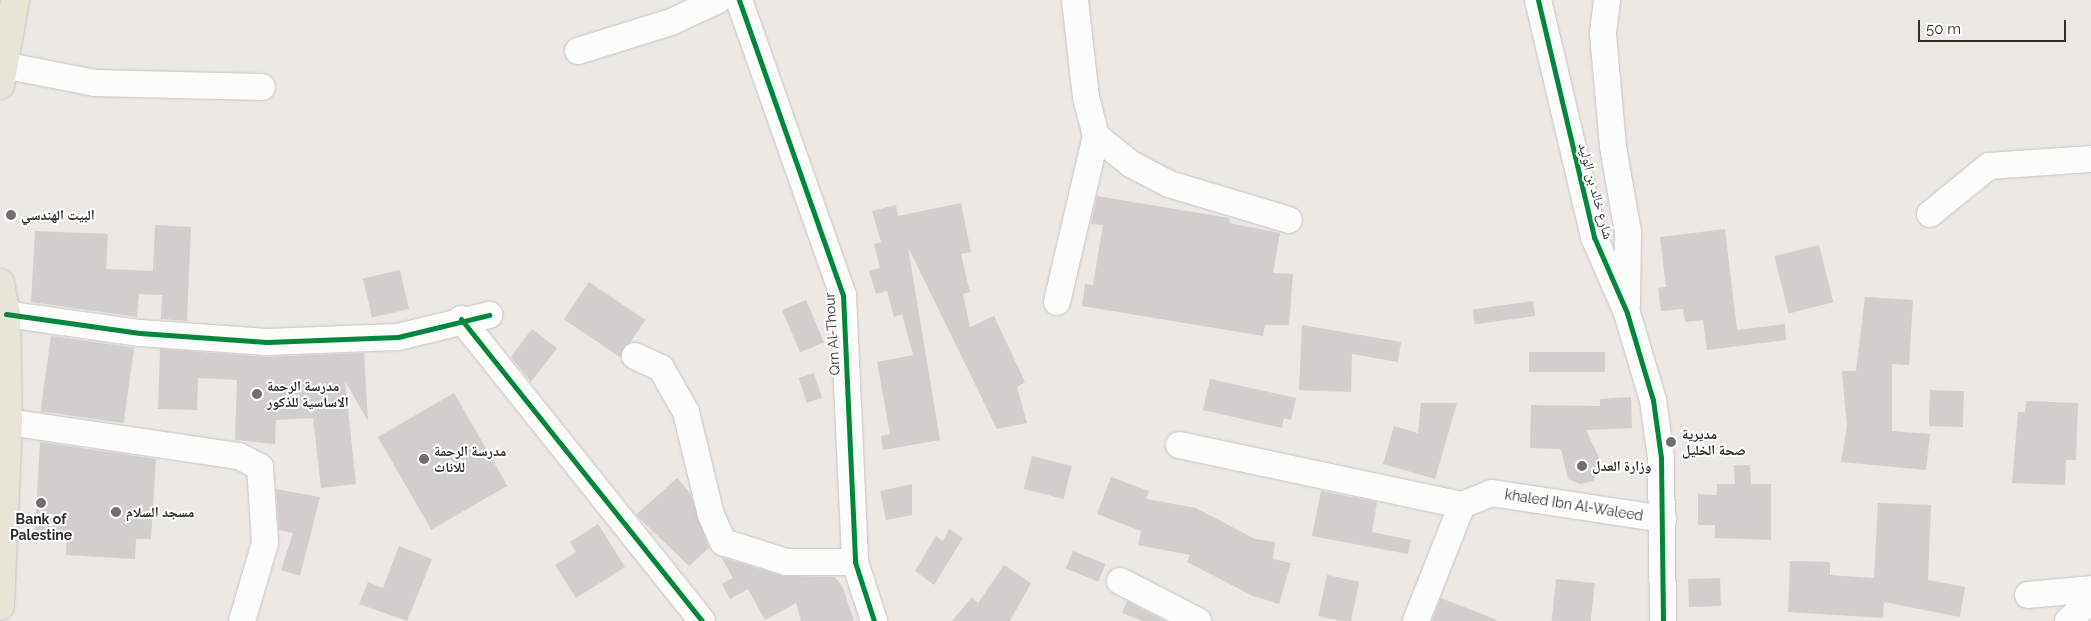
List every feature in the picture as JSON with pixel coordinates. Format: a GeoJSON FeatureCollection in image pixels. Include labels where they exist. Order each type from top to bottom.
{"type":"FeatureCollection","features":[{"type":"Feature","properties":{"kind":"main road"},"geometry":{"type":"LineString","coordinates":[[1,75],[16,0]]}},
{"type":"Feature","properties":{"kind":"main road"},"geometry":{"type":"LineString","coordinates":[[0,283],[6,314],[8,422],[0,606]]}},
{"type":"Feature","properties":{"kind":"street"},"geometry":{"type":"LineString","coordinates":[[578,51],[672,22],[718,0]]}},
{"type":"Feature","properties":{"kind":"street","name":"Qrn Al-Thour"},"geometry":{"type":"LineString","coordinates":[[739,0],[843,295],[855,562],[874,621]]}},
{"type":"Feature","properties":{"kind":"street"},"geometry":{"type":"LineString","coordinates":[[1057,302],[1096,136],[1086,97],[1075,0]]}},
{"type":"Feature","properties":{"kind":"street","name":"شارع خالد بن الوليد"},"geometry":{"type":"LineString","coordinates":[[1538,0],[1594,237],[1627,313],[1654,400],[1663,519],[1663,621]]}},
{"type":"Feature","properties":{"kind":"street"},"geometry":{"type":"LineString","coordinates":[[1607,0],[1603,34],[1613,147],[1628,232],[1627,313]]}},
{"type":"Feature","properties":{"kind":"street"},"geometry":{"type":"LineString","coordinates":[[1,75],[95,82],[262,87]]}},
{"type":"Feature","properties":{"kind":"street"},"geometry":{"type":"LineString","coordinates":[[1096,136],[1131,164],[1169,184],[1290,220]]}},
{"type":"Feature","properties":{"kind":"street"},"geometry":{"type":"LineString","coordinates":[[1930,214],[1990,166],[2091,160]]}},
{"type":"Feature","properties":{"kind":"street"},"geometry":{"type":"LineString","coordinates":[[6,314],[140,333],[267,342],[398,337],[461,319],[489,315]]}},
{"type":"Feature","properties":{"kind":"street"},"geometry":{"type":"LineString","coordinates":[[461,319],[702,621]]}},
{"type":"Feature","properties":{"kind":"street"},"geometry":{"type":"LineString","coordinates":[[634,356],[661,368],[686,412],[711,515],[723,542],[787,562],[855,562]]}},
{"type":"Feature","properties":{"kind":"street"},"geometry":{"type":"LineString","coordinates":[[8,422],[239,456],[260,467],[266,543],[242,621]]}},
{"type":"Feature","properties":{"kind":"street"},"geometry":{"type":"LineString","coordinates":[[1179,445],[1462,505],[1416,621]]}},
{"type":"Feature","properties":{"kind":"street","name":"khaled Ibn Al-Waleed"},"geometry":{"type":"LineString","coordinates":[[1462,505],[1492,492],[1663,519]]}},
{"type":"Feature","properties":{"kind":"street"},"geometry":{"type":"LineString","coordinates":[[1120,581],[1198,621]]}},
{"type":"Feature","properties":{"kind":"street"},"geometry":{"type":"LineString","coordinates":[[2028,595],[2091,590]]}},
{"type":"Feature","properties":{"kind":"street"},"geometry":{"type":"LineString","coordinates":[[2068,621],[2091,600]]}},
{"type":"Feature","properties":{"kind":"building"},"geometry":{"type":"Polygon","coordinates":[[[1097,196],[1229,218],[1230,223],[1280,233],[1273,273],[1293,274],[1289,325],[1265,325],[1263,336],[1082,306],[1085,284],[1093,285],[1103,225],[1091,224],[1097,196]]]}},
{"type":"Feature","properties":{"kind":"building"},"geometry":{"type":"Polygon","coordinates":[[[961,203],[971,252],[961,254],[970,292],[963,294],[970,327],[994,316],[1025,382],[1017,387],[1027,423],[997,429],[908,247],[940,440],[883,450],[881,436],[890,434],[877,362],[913,355],[902,314],[894,317],[887,291],[876,294],[869,271],[880,268],[874,244],[881,242],[872,211],[896,205],[898,216],[961,203]]]}},
{"type":"Feature","properties":{"kind":"building"},"geometry":{"type":"Polygon","coordinates":[[[155,225],[191,227],[187,321],[161,319],[162,295],[139,294],[137,317],[31,302],[35,231],[108,234],[106,269],[153,271],[155,225]]]}},
{"type":"Feature","properties":{"kind":"building"},"geometry":{"type":"Polygon","coordinates":[[[1725,229],[1737,330],[1785,324],[1786,340],[1707,350],[1703,320],[1685,322],[1683,309],[1661,311],[1658,288],[1666,287],[1660,237],[1725,229]]]}},
{"type":"Feature","properties":{"kind":"building"},"geometry":{"type":"Polygon","coordinates":[[[1819,245],[1833,302],[1789,313],[1774,256],[1819,245]]]}},
{"type":"Feature","properties":{"kind":"building"},"geometry":{"type":"Polygon","coordinates":[[[400,270],[409,309],[372,318],[363,279],[400,270]]]}},
{"type":"Feature","properties":{"kind":"building"},"geometry":{"type":"Polygon","coordinates":[[[589,282],[645,320],[620,357],[564,319],[589,282]]]}},
{"type":"Feature","properties":{"kind":"building"},"geometry":{"type":"Polygon","coordinates":[[[1865,297],[1913,300],[1909,365],[1892,364],[1892,431],[1930,434],[1926,470],[1841,462],[1847,427],[1842,371],[1856,371],[1865,297]]]}},
{"type":"Feature","properties":{"kind":"building"},"geometry":{"type":"Polygon","coordinates":[[[806,300],[824,342],[800,353],[782,310],[806,300]]]}},
{"type":"Feature","properties":{"kind":"building"},"geometry":{"type":"Polygon","coordinates":[[[1533,301],[1535,316],[1475,324],[1473,309],[1533,301]]]}},
{"type":"Feature","properties":{"kind":"building"},"geometry":{"type":"Polygon","coordinates":[[[1302,325],[1401,342],[1398,362],[1352,354],[1351,392],[1299,390],[1302,325]]]}},
{"type":"Feature","properties":{"kind":"building"},"geometry":{"type":"Polygon","coordinates":[[[532,329],[557,348],[531,382],[511,357],[532,329]]]}},
{"type":"Feature","properties":{"kind":"building"},"geometry":{"type":"Polygon","coordinates":[[[51,336],[134,348],[124,423],[40,411],[51,336]]]}},
{"type":"Feature","properties":{"kind":"building"},"geometry":{"type":"Polygon","coordinates":[[[160,349],[266,357],[364,353],[368,421],[345,381],[356,484],[321,488],[313,418],[276,420],[275,444],[235,440],[237,380],[198,378],[197,410],[158,409],[160,349]]]}},
{"type":"Feature","properties":{"kind":"building"},"geometry":{"type":"Polygon","coordinates":[[[1529,352],[1605,352],[1605,372],[1529,372],[1529,352]]]}},
{"type":"Feature","properties":{"kind":"building"},"geometry":{"type":"Polygon","coordinates":[[[814,373],[822,398],[807,403],[799,378],[814,373]]]}},
{"type":"Feature","properties":{"kind":"building"},"geometry":{"type":"Polygon","coordinates":[[[1210,379],[1296,398],[1291,420],[1284,418],[1282,428],[1203,410],[1210,379]]]}},
{"type":"Feature","properties":{"kind":"building"},"geometry":{"type":"Polygon","coordinates":[[[1930,390],[1964,391],[1963,427],[1929,426],[1930,390]]]}},
{"type":"Feature","properties":{"kind":"building"},"geometry":{"type":"Polygon","coordinates":[[[454,393],[508,486],[431,530],[378,437],[454,393]]]}},
{"type":"Feature","properties":{"kind":"building"},"geometry":{"type":"Polygon","coordinates":[[[1631,397],[1632,428],[1586,430],[1602,464],[1593,481],[1580,484],[1568,479],[1561,449],[1530,448],[1531,405],[1600,406],[1600,399],[1631,397]]]}},
{"type":"Feature","properties":{"kind":"building"},"geometry":{"type":"Polygon","coordinates":[[[2026,401],[2078,403],[2076,460],[2066,460],[2065,485],[2012,483],[2018,412],[2025,412],[2026,401]]]}},
{"type":"Feature","properties":{"kind":"building"},"geometry":{"type":"Polygon","coordinates":[[[1421,403],[1457,403],[1435,479],[1383,464],[1394,426],[1418,433],[1421,403]]]}},
{"type":"Feature","properties":{"kind":"building"},"geometry":{"type":"Polygon","coordinates":[[[40,442],[156,459],[151,539],[136,539],[135,559],[66,555],[67,532],[35,530],[40,442]]]}},
{"type":"Feature","properties":{"kind":"building"},"geometry":{"type":"Polygon","coordinates":[[[1032,456],[1072,466],[1064,499],[1024,489],[1032,456]]]}},
{"type":"Feature","properties":{"kind":"building"},"geometry":{"type":"Polygon","coordinates":[[[1734,465],[1750,465],[1751,484],[1771,484],[1771,540],[1715,538],[1715,525],[1698,525],[1698,494],[1717,495],[1717,484],[1735,484],[1734,465]]]}},
{"type":"Feature","properties":{"kind":"building"},"geometry":{"type":"Polygon","coordinates":[[[1111,477],[1149,491],[1146,499],[1196,508],[1255,539],[1275,542],[1273,559],[1291,563],[1279,604],[1253,596],[1187,562],[1190,555],[1138,545],[1141,531],[1097,514],[1111,477]]]}},
{"type":"Feature","properties":{"kind":"building"},"geometry":{"type":"Polygon","coordinates":[[[677,478],[690,493],[709,548],[689,566],[636,515],[677,478]]]}},
{"type":"Feature","properties":{"kind":"building"},"geometry":{"type":"Polygon","coordinates":[[[912,484],[912,515],[886,520],[880,491],[912,484]]]}},
{"type":"Feature","properties":{"kind":"building"},"geometry":{"type":"Polygon","coordinates":[[[276,489],[320,497],[300,576],[281,570],[293,533],[279,530],[276,489]]]}},
{"type":"Feature","properties":{"kind":"building"},"geometry":{"type":"Polygon","coordinates":[[[1321,491],[1377,502],[1372,532],[1411,540],[1408,554],[1312,536],[1321,491]]]}},
{"type":"Feature","properties":{"kind":"building"},"geometry":{"type":"Polygon","coordinates":[[[1878,503],[1931,505],[1928,580],[1965,587],[1960,617],[1884,602],[1883,618],[1788,612],[1790,561],[1830,562],[1830,575],[1874,578],[1878,503]]]}},
{"type":"Feature","properties":{"kind":"building"},"geometry":{"type":"Polygon","coordinates":[[[598,524],[625,567],[576,598],[555,565],[576,552],[570,542],[598,524]]]}},
{"type":"Feature","properties":{"kind":"building"},"geometry":{"type":"Polygon","coordinates":[[[949,529],[963,538],[934,585],[915,571],[936,536],[943,541],[949,529]]]}},
{"type":"Feature","properties":{"kind":"building"},"geometry":{"type":"Polygon","coordinates":[[[399,546],[432,559],[407,621],[359,604],[368,582],[383,588],[399,546]]]}},
{"type":"Feature","properties":{"kind":"building"},"geometry":{"type":"Polygon","coordinates":[[[1073,551],[1105,564],[1098,582],[1066,569],[1073,551]]]}},
{"type":"Feature","properties":{"kind":"building"},"geometry":{"type":"Polygon","coordinates":[[[721,557],[783,576],[835,577],[843,588],[854,621],[801,621],[796,603],[765,620],[748,589],[730,599],[722,584],[733,578],[721,557]]]}},
{"type":"Feature","properties":{"kind":"building"},"geometry":{"type":"Polygon","coordinates":[[[1004,565],[1031,583],[1010,621],[952,621],[972,597],[978,603],[1004,565]]]}},
{"type":"Feature","properties":{"kind":"building"},"geometry":{"type":"Polygon","coordinates":[[[1327,575],[1359,582],[1351,621],[1318,616],[1327,575]]]}},
{"type":"Feature","properties":{"kind":"building"},"geometry":{"type":"Polygon","coordinates":[[[1720,578],[1721,606],[1689,607],[1688,579],[1720,578]]]}},
{"type":"Feature","properties":{"kind":"building"},"geometry":{"type":"Polygon","coordinates":[[[1556,579],[1595,583],[1591,621],[1552,621],[1556,579]]]}},
{"type":"Feature","properties":{"kind":"building"},"geometry":{"type":"Polygon","coordinates":[[[1441,598],[1497,620],[1497,621],[1432,621],[1441,598]]]}},
{"type":"Feature","properties":{"kind":"building"},"geometry":{"type":"Polygon","coordinates":[[[1127,601],[1165,621],[1143,621],[1122,613],[1127,601]]]}},
{"type":"Feature","properties":{"kind":"cycle path"},"geometry":{"type":"LineString","coordinates":[[739,0],[843,295],[855,562],[874,621]]}},
{"type":"Feature","properties":{"kind":"cycle path"},"geometry":{"type":"LineString","coordinates":[[1538,0],[1594,237],[1627,313],[1653,400],[1661,458],[1663,621]]}},
{"type":"Feature","properties":{"kind":"cycle path"},"geometry":{"type":"LineString","coordinates":[[6,314],[140,333],[267,342],[398,337],[489,315]]}},
{"type":"Feature","properties":{"kind":"cycle path"},"geometry":{"type":"LineString","coordinates":[[461,319],[702,621]]}},
{"type":"Feature","properties":{"kind":"place","name":"البيت الهندسي"},"geometry":{"type":"Point","coordinates":[11,215]}},
{"type":"Feature","properties":{"kind":"place","name":"مدرسة الرحمة الاساسية للذكور"},"geometry":{"type":"Point","coordinates":[257,394]}},
{"type":"Feature","properties":{"kind":"place","name":"مديرية صحة الخليل"},"geometry":{"type":"Point","coordinates":[1671,442]}},
{"type":"Feature","properties":{"kind":"place","name":"مدرسة الرحمة للاناث"},"geometry":{"type":"Point","coordinates":[424,459]}},
{"type":"Feature","properties":{"kind":"place","name":"وزارة العدل"},"geometry":{"type":"Point","coordinates":[1582,466]}},
{"type":"Feature","properties":{"kind":"place","name":"Bank of Palestine"},"geometry":{"type":"Point","coordinates":[41,503]}},
{"type":"Feature","properties":{"kind":"place","name":"مسجد السلام"},"geometry":{"type":"Point","coordinates":[116,512]}}]}
